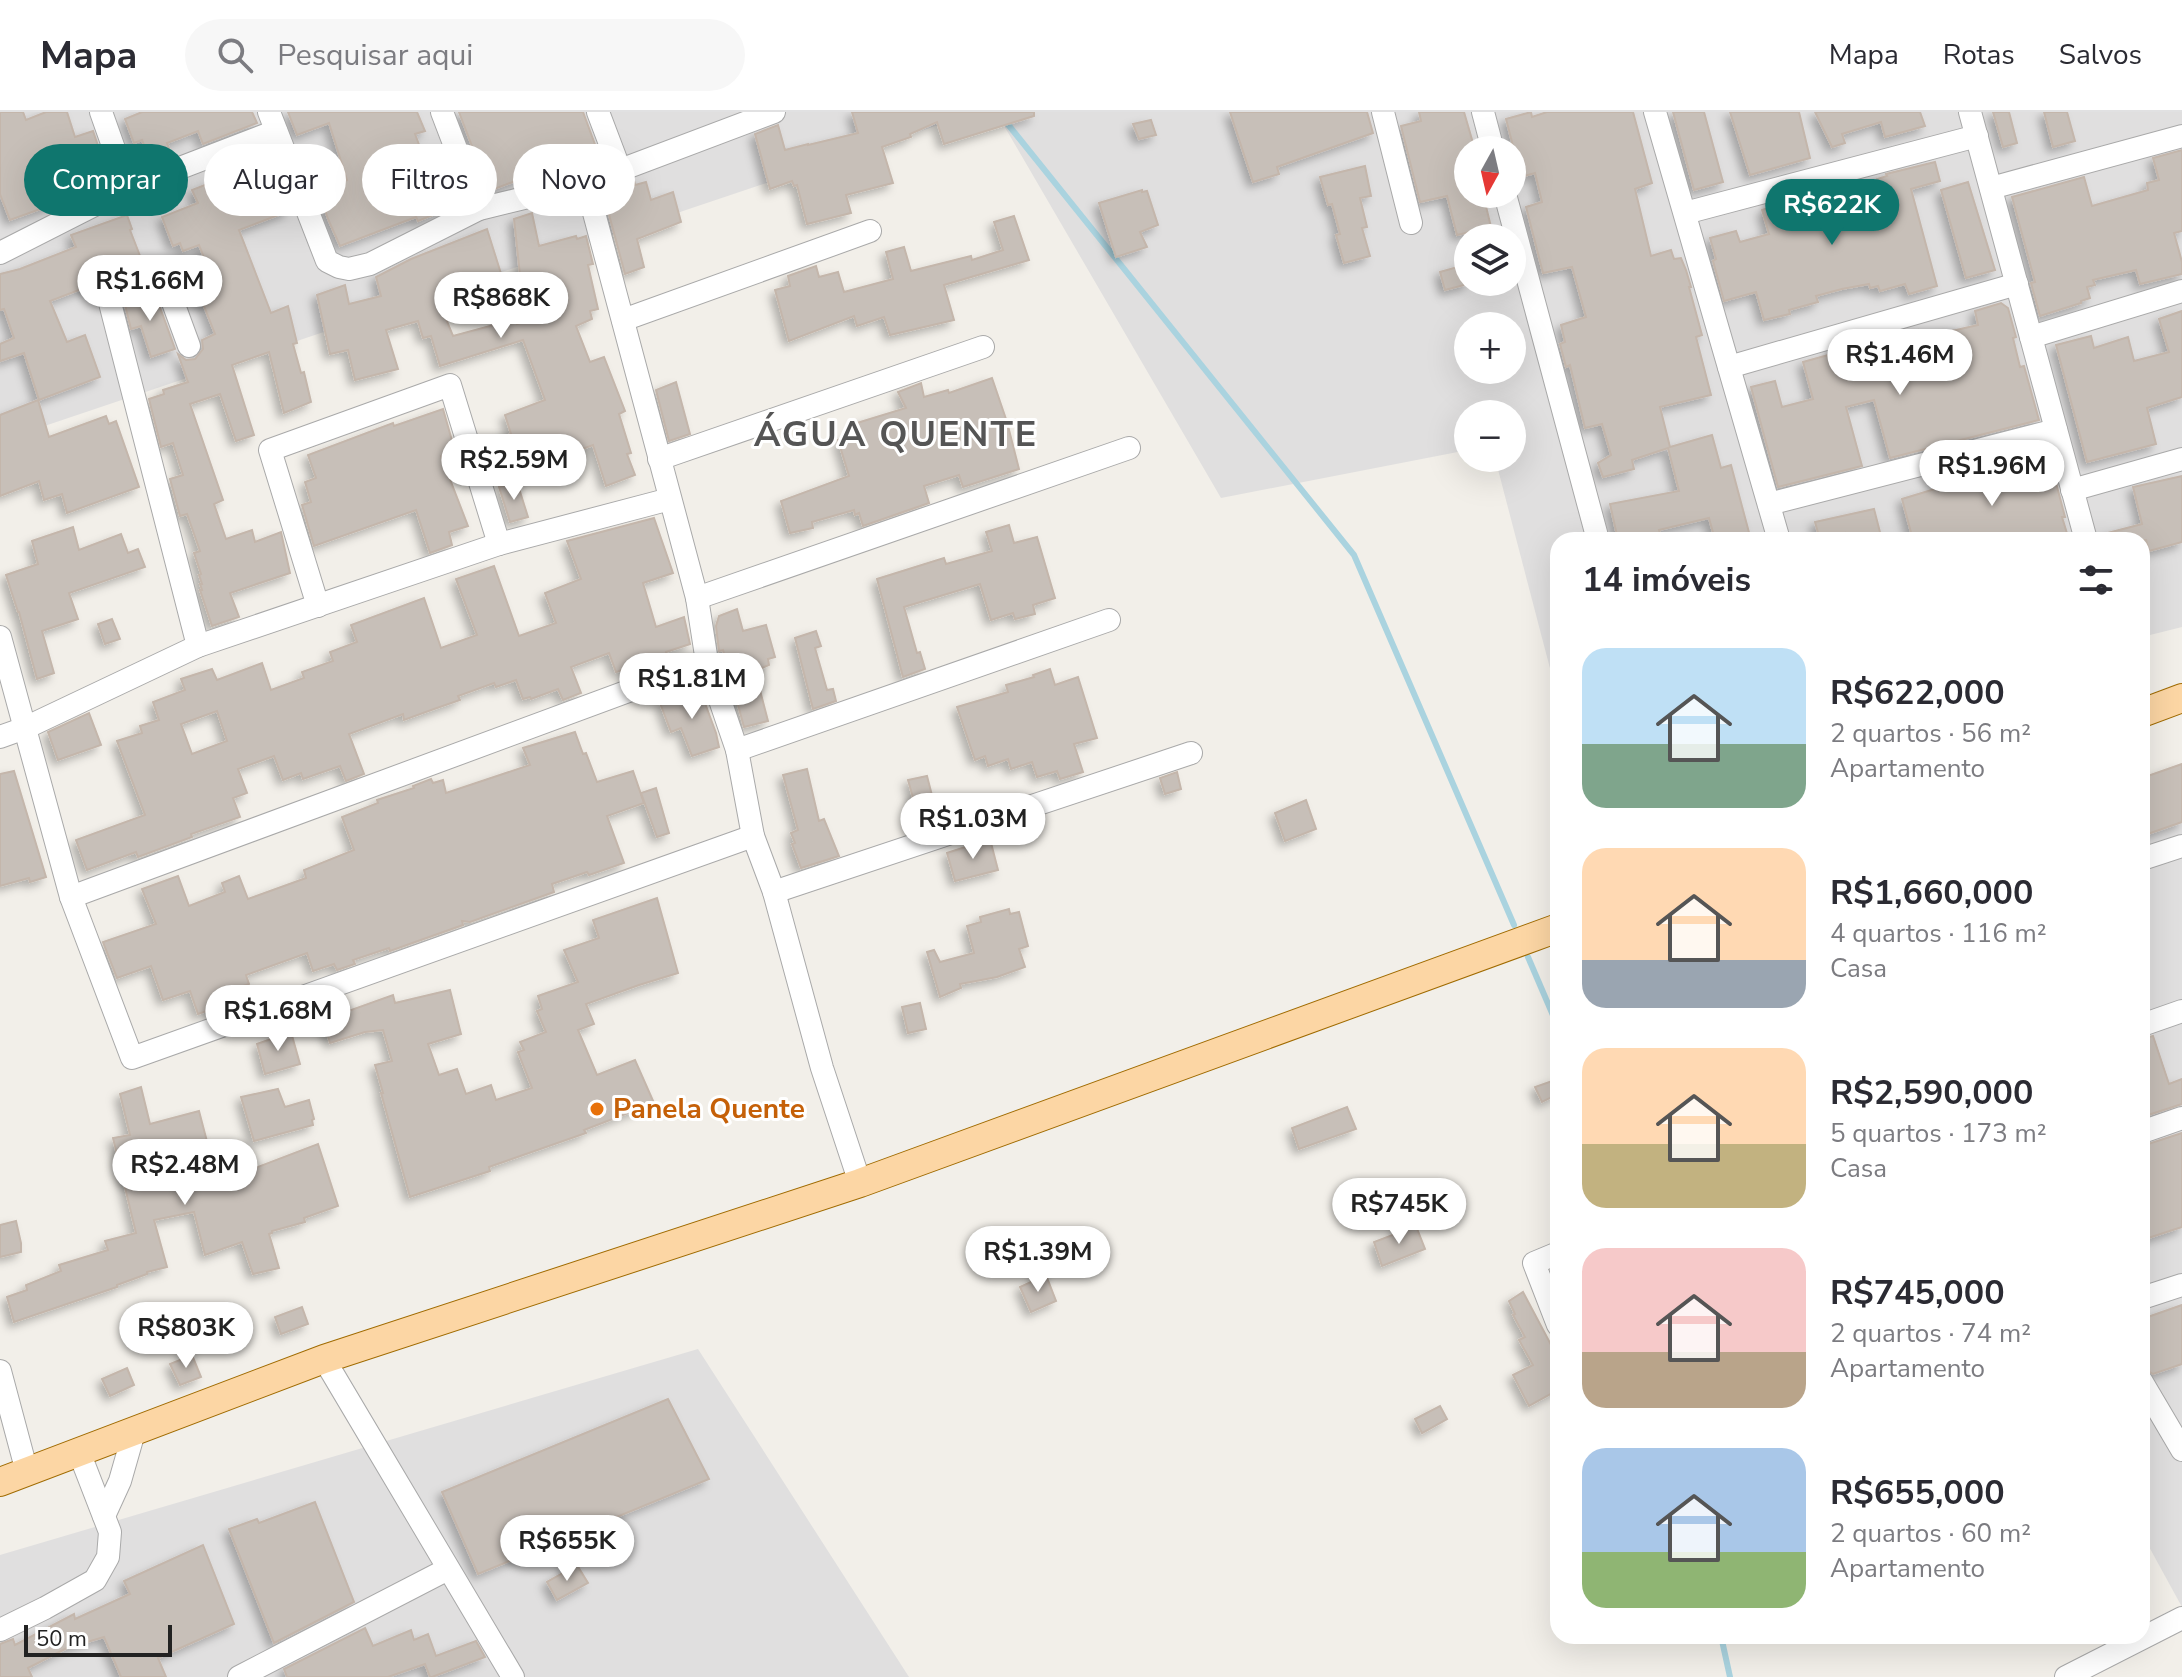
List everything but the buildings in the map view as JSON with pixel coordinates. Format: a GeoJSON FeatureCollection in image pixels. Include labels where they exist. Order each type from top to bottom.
{"type":"FeatureCollection","features":[{"type":"Feature","properties":{"kind":"main road"},"geometry":{"type":"LineString","coordinates":[[2150,710],[2182,698]]}},
{"type":"Feature","properties":{"kind":"main road"},"geometry":{"type":"LineString","coordinates":[[0,1482],[324,1359],[860,1183],[1550,931]]}},
{"type":"Feature","properties":{"kind":"street"},"geometry":{"type":"LineString","coordinates":[[101,112],[112,144]]}},
{"type":"Feature","properties":{"kind":"street"},"geometry":{"type":"LineString","coordinates":[[442,112],[454,144]]}},
{"type":"Feature","properties":{"kind":"street"},"geometry":{"type":"LineString","coordinates":[[598,112],[610,144]]}},
{"type":"Feature","properties":{"kind":"street"},"geometry":{"type":"LineString","coordinates":[[635,164],[774,112]]}},
{"type":"Feature","properties":{"kind":"street"},"geometry":{"type":"LineString","coordinates":[[1383,112],[1411,223]]}},
{"type":"Feature","properties":{"kind":"street"},"geometry":{"type":"LineString","coordinates":[[1655,112],[1777,532]]}},
{"type":"Feature","properties":{"kind":"street"},"geometry":{"type":"LineString","coordinates":[[1970,112],[2084,532]]}},
{"type":"Feature","properties":{"kind":"street"},"geometry":{"type":"LineString","coordinates":[[1488,113],[1491,136]]}},
{"type":"Feature","properties":{"kind":"street"},"geometry":{"type":"LineString","coordinates":[[188,160],[272,122],[327,261],[339,267],[349,269],[370,264],[465,216]]}},
{"type":"Feature","properties":{"kind":"street"},"geometry":{"type":"LineString","coordinates":[[1685,213],[1977,136]]}},
{"type":"Feature","properties":{"kind":"street"},"geometry":{"type":"LineString","coordinates":[[1991,188],[2182,136]]}},
{"type":"Feature","properties":{"kind":"street"},"geometry":{"type":"LineString","coordinates":[[1509,208],[1596,532]]}},
{"type":"Feature","properties":{"kind":"street"},"geometry":{"type":"LineString","coordinates":[[0,253],[73,216]]}},
{"type":"Feature","properties":{"kind":"street"},"geometry":{"type":"LineString","coordinates":[[595,216],[697,598],[707,662],[737,750],[753,836],[774,892],[822,1068],[860,1183]]}},
{"type":"Feature","properties":{"kind":"street"},"geometry":{"type":"LineString","coordinates":[[623,320],[870,231]]}},
{"type":"Feature","properties":{"kind":"street"},"geometry":{"type":"LineString","coordinates":[[189,346],[160,267],[109,299],[198,646]]}},
{"type":"Feature","properties":{"kind":"street"},"geometry":{"type":"LineString","coordinates":[[1729,367],[2017,284]]}},
{"type":"Feature","properties":{"kind":"street"},"geometry":{"type":"LineString","coordinates":[[2031,337],[2182,291]]}},
{"type":"Feature","properties":{"kind":"street"},"geometry":{"type":"LineString","coordinates":[[659,459],[983,347]]}},
{"type":"Feature","properties":{"kind":"street"},"geometry":{"type":"LineString","coordinates":[[318,606],[270,450],[450,385],[499,544]]}},
{"type":"Feature","properties":{"kind":"street"},"geometry":{"type":"LineString","coordinates":[[1769,504],[2056,430]]}},
{"type":"Feature","properties":{"kind":"street"},"geometry":{"type":"LineString","coordinates":[[697,598],[1129,448]]}},
{"type":"Feature","properties":{"kind":"street"},"geometry":{"type":"LineString","coordinates":[[2072,490],[2182,459]]}},
{"type":"Feature","properties":{"kind":"street"},"geometry":{"type":"LineString","coordinates":[[0,737],[198,646],[499,544],[670,499]]}},
{"type":"Feature","properties":{"kind":"street"},"geometry":{"type":"LineString","coordinates":[[737,750],[1109,620]]}},
{"type":"Feature","properties":{"kind":"street"},"geometry":{"type":"LineString","coordinates":[[0,637],[71,897],[132,1058],[753,836]]}},
{"type":"Feature","properties":{"kind":"street"},"geometry":{"type":"LineString","coordinates":[[71,897],[707,662]]}},
{"type":"Feature","properties":{"kind":"street"},"geometry":{"type":"LineString","coordinates":[[774,892],[1191,753]]}},
{"type":"Feature","properties":{"kind":"street"},"geometry":{"type":"LineString","coordinates":[[2150,856],[2182,846]]}},
{"type":"Feature","properties":{"kind":"street"},"geometry":{"type":"LineString","coordinates":[[2150,1022],[2182,1011]]}},
{"type":"Feature","properties":{"kind":"street"},"geometry":{"type":"LineString","coordinates":[[2150,1129],[2182,1118]]}},
{"type":"Feature","properties":{"kind":"street"},"geometry":{"type":"LineString","coordinates":[[1550,1256],[1534,1263],[1550,1304]]}},
{"type":"Feature","properties":{"kind":"street"},"geometry":{"type":"LineString","coordinates":[[2150,1295],[2182,1285]]}},
{"type":"Feature","properties":{"kind":"street"},"geometry":{"type":"LineString","coordinates":[[324,1359],[513,1677]]}},
{"type":"Feature","properties":{"kind":"street"},"geometry":{"type":"LineString","coordinates":[[0,1371],[27,1472]]}},
{"type":"Feature","properties":{"kind":"street"},"geometry":{"type":"LineString","coordinates":[[2150,1396],[2182,1450]]}},
{"type":"Feature","properties":{"kind":"street"},"geometry":{"type":"LineString","coordinates":[[104,1516],[120,1481],[134,1432]]}},
{"type":"Feature","properties":{"kind":"street"},"geometry":{"type":"LineString","coordinates":[[0,1630],[95,1580],[108,1557],[110,1532],[79,1452]]}},
{"type":"Feature","properties":{"kind":"street"},"geometry":{"type":"LineString","coordinates":[[239,1677],[448,1569]]}},
{"type":"Feature","properties":{"kind":"street"},"geometry":{"type":"LineString","coordinates":[[2150,1634],[2182,1618]]}},
{"type":"Feature","properties":{"kind":"street"},"geometry":{"type":"LineString","coordinates":[[2066,1677],[2131,1644]]}},
{"type":"Feature","properties":{"kind":"shaded area"},"geometry":{"type":"Polygon","coordinates":[[[0,112],[977,112],[0,441],[0,112]]]}},
{"type":"Feature","properties":{"kind":"shaded area"},"geometry":{"type":"Polygon","coordinates":[[[996,112],[2182,112],[2182,627],[2150,635],[2150,532],[1550,532],[1550,668],[1499,472],[1526,472],[1526,400],[1454,400],[1454,453],[1221,498],[996,112]]]}},
{"type":"Feature","properties":{"kind":"shaded area"},"geometry":{"type":"Polygon","coordinates":[[[2182,786],[2182,1607],[2150,1549],[2150,796],[2182,786]]]}},
{"type":"Feature","properties":{"kind":"shaded area"},"geometry":{"type":"Polygon","coordinates":[[[698,1349],[909,1677],[0,1677],[0,1555],[698,1349]]]}},
{"type":"Feature","properties":{"kind":"waterway"},"geometry":{"type":"LineString","coordinates":[[998,112],[1354,555],[1514,925]]}},
{"type":"Feature","properties":{"kind":"waterway"},"geometry":{"type":"LineString","coordinates":[[1528,957],[1550,1008]]}},
{"type":"Feature","properties":{"kind":"waterway"},"geometry":{"type":"LineString","coordinates":[[1723,1644],[1730,1677]]}},
{"type":"Feature","properties":{"kind":"place","name":"Panela Quente"},"geometry":{"type":"Point","coordinates":[597,1109]}},
{"type":"Feature","properties":{"kind":"district","name":"ÁGUA QUENTE"},"geometry":{"type":"Point","coordinates":[896,434]}}]}
